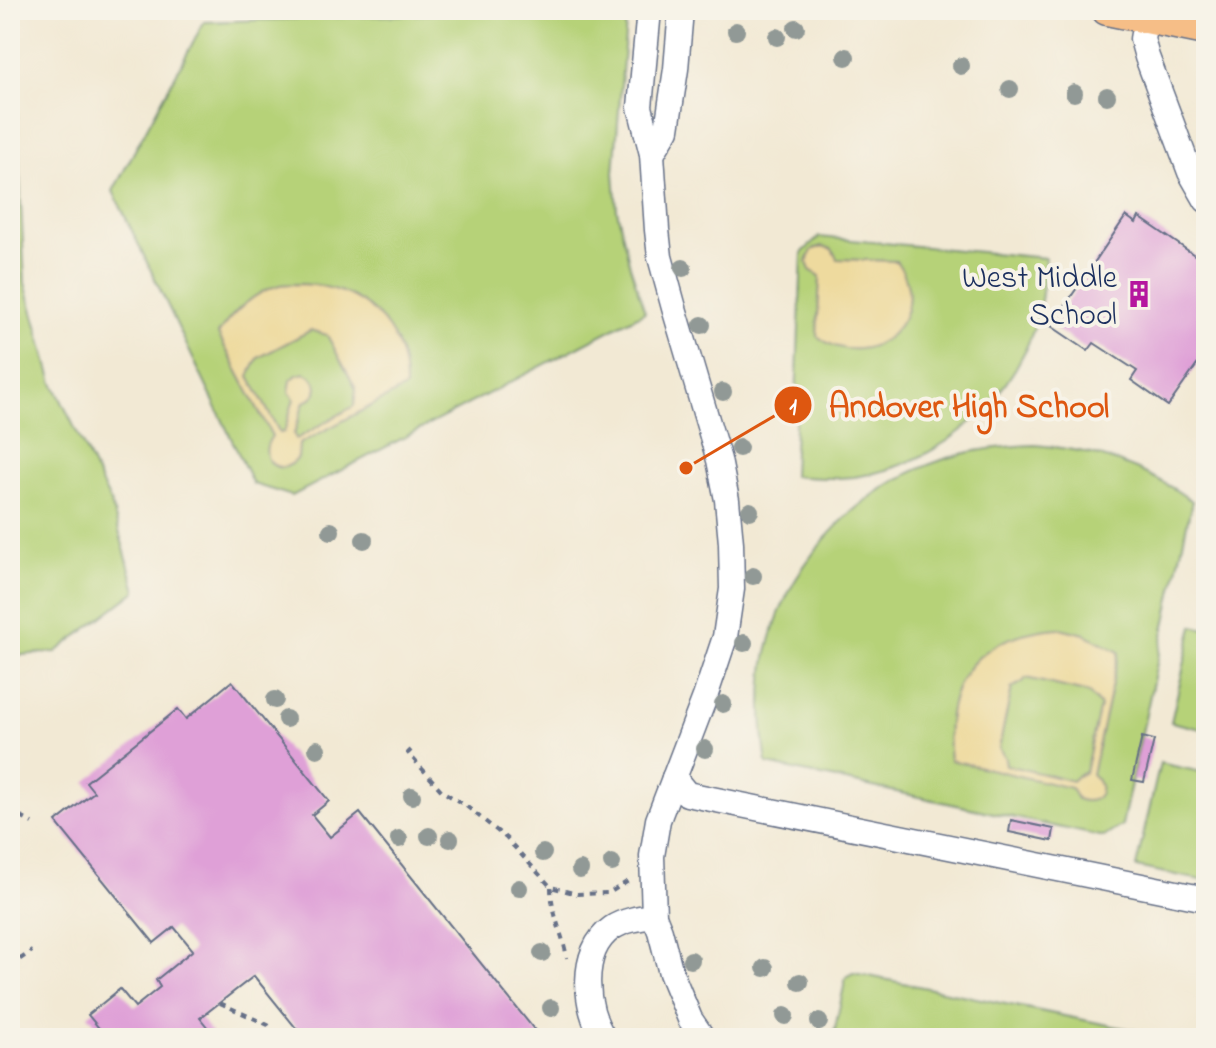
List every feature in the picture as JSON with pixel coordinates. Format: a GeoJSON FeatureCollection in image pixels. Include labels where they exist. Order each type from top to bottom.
{"type":"FeatureCollection","features":[{"type":"Feature","properties":{"kind":"main road"},"geometry":{"type":"LineString","coordinates":[[1107,10],[1206,30]]}},
{"type":"Feature","properties":{"kind":"lane"},"geometry":{"type":"LineString","coordinates":[[649,10],[640,107],[652,154],[660,257],[719,460],[731,543],[732,589],[725,637],[658,820],[652,856],[654,916],[671,973],[690,1019],[703,1038]]}},
{"type":"Feature","properties":{"kind":"lane"},"geometry":{"type":"LineString","coordinates":[[652,154],[667,129],[681,10]]}},
{"type":"Feature","properties":{"kind":"lane"},"geometry":{"type":"LineString","coordinates":[[1146,18],[1142,39],[1147,57],[1190,172],[1206,200]]}},
{"type":"Feature","properties":{"kind":"lane"},"geometry":{"type":"LineString","coordinates":[[674,778],[687,794],[1206,899]]}},
{"type":"Feature","properties":{"kind":"lane"},"geometry":{"type":"LineString","coordinates":[[604,1038],[590,1005],[589,975],[594,951],[610,929],[627,921],[654,916]]}},
{"type":"Feature","properties":{"kind":"path"},"geometry":{"type":"LineString","coordinates":[[411,750],[408,753],[442,791],[506,838],[551,887],[577,894],[609,893],[631,880],[631,856],[652,856]]}},
{"type":"Feature","properties":{"kind":"path"},"geometry":{"type":"LineString","coordinates":[[10,811],[32,823]]}},
{"type":"Feature","properties":{"kind":"path"},"geometry":{"type":"LineString","coordinates":[[10,966],[32,951]]}},
{"type":"Feature","properties":{"kind":"path"},"geometry":{"type":"LineString","coordinates":[[220,1003],[268,1025],[277,1038]]}},
{"type":"Feature","properties":{"kind":"path"},"geometry":{"type":"LineString","coordinates":[[293,1038],[299,1032]]}},
{"type":"Feature","properties":{"kind":"green space"},"geometry":{"type":"Polygon","coordinates":[[[627,10],[614,173],[617,210],[645,312],[292,496],[253,484],[113,191],[204,22],[627,10]]]}},
{"type":"Feature","properties":{"kind":"green space"},"geometry":{"type":"Polygon","coordinates":[[[10,68],[15,81],[25,283],[53,383],[111,503],[136,591],[56,652],[10,656],[10,68]]]}},
{"type":"Feature","properties":{"kind":"green space"},"geometry":{"type":"Polygon","coordinates":[[[819,237],[1045,258],[1040,306],[1030,338],[1015,369],[996,396],[947,441],[918,458],[887,470],[854,477],[793,476],[802,253],[819,237]]]}},
{"type":"Feature","properties":{"kind":"green space"},"geometry":{"type":"Polygon","coordinates":[[[1035,445],[1077,451],[1118,462],[1156,478],[1192,501],[1122,825],[1104,837],[767,764],[762,706],[768,648],[779,613],[815,551],[838,524],[865,501],[927,465],[980,450],[1035,445]]]}},
{"type":"Feature","properties":{"kind":"green space"},"geometry":{"type":"Polygon","coordinates":[[[1193,626],[1206,629],[1206,730],[1171,722],[1193,626]]]}},
{"type":"Feature","properties":{"kind":"green space"},"geometry":{"type":"Polygon","coordinates":[[[1160,763],[1206,773],[1206,881],[1136,867],[1160,763]]]}},
{"type":"Feature","properties":{"kind":"green space"},"geometry":{"type":"Polygon","coordinates":[[[853,973],[1172,1038],[833,1038],[846,977],[853,973]]]}},
{"type":"Feature","properties":{"kind":"sand"},"geometry":{"type":"Polygon","coordinates":[[[822,246],[832,249],[837,259],[896,261],[907,281],[908,301],[903,319],[892,334],[876,345],[857,349],[837,347],[817,336],[820,276],[810,270],[807,262],[812,250],[822,246]]]}},
{"type":"Feature","properties":{"kind":"sand"},"geometry":{"type":"Polygon","coordinates":[[[298,284],[342,292],[376,313],[398,345],[405,388],[299,444],[298,458],[284,467],[277,467],[268,459],[266,452],[272,436],[218,334],[230,318],[253,298],[280,285],[298,284]],[[311,330],[258,358],[249,376],[280,433],[284,432],[294,399],[289,392],[291,380],[297,375],[305,373],[310,376],[317,388],[313,396],[304,402],[294,434],[296,439],[354,406],[356,389],[327,335],[311,330]]]}},
{"type":"Feature","properties":{"kind":"sand"},"geometry":{"type":"Polygon","coordinates":[[[1060,628],[1085,634],[1119,652],[1092,774],[1100,790],[1099,795],[1091,800],[1077,799],[1071,788],[950,760],[949,731],[959,684],[971,666],[987,651],[1007,639],[1060,628]],[[1026,678],[1012,688],[999,748],[1006,765],[1072,781],[1085,772],[1100,706],[1089,693],[1026,678]]]}},
{"type":"Feature","properties":{"kind":"building","name":"West Middle School"},"geometry":{"type":"Polygon","coordinates":[[[1126,216],[1136,223],[1139,217],[1206,263],[1206,352],[1168,406],[1131,380],[1137,371],[1094,343],[1088,351],[1051,326],[1126,216]]]}},
{"type":"Feature","properties":{"kind":"building"},"geometry":{"type":"Polygon","coordinates":[[[232,681],[329,801],[312,815],[330,837],[360,813],[541,1038],[304,1038],[254,976],[200,1018],[216,1038],[107,1038],[88,1015],[120,989],[135,1007],[160,987],[156,980],[193,950],[174,927],[154,943],[56,822],[94,792],[86,782],[178,709],[186,719],[232,681]]]}},
{"type":"Feature","properties":{"kind":"building"},"geometry":{"type":"Polygon","coordinates":[[[1142,737],[1154,740],[1144,782],[1132,780],[1142,737]]]}},
{"type":"Feature","properties":{"kind":"building"},"geometry":{"type":"Polygon","coordinates":[[[1011,820],[1054,829],[1052,841],[1009,832],[1011,820]]]}},
{"type":"Feature","properties":{"kind":"place","name":"West Middle School"},"geometry":{"type":"Point","coordinates":[1139,294]}},
{"type":"Feature","properties":{"kind":"place","name":"Andover High School"},"geometry":{"type":"Point","coordinates":[686,468]}}]}
